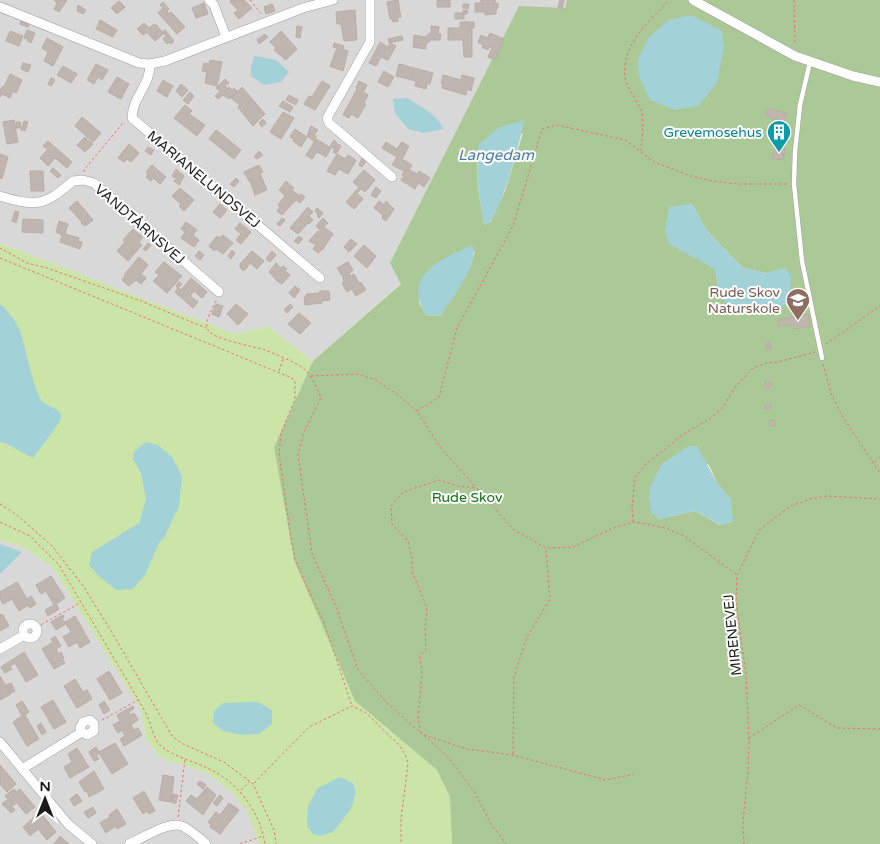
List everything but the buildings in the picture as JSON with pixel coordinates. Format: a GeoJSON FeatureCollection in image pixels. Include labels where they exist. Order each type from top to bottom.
{"type":"FeatureCollection","features":[{"type":"Feature","properties":{"kind":"street"},"geometry":{"type":"LineString","coordinates":[[209,0],[214,5],[226,37]]}},
{"type":"Feature","properties":{"kind":"street"},"geometry":{"type":"LineString","coordinates":[[0,7],[140,63],[150,64],[303,8],[333,0]]}},
{"type":"Feature","properties":{"kind":"street"},"geometry":{"type":"LineString","coordinates":[[370,0],[370,42],[327,118],[329,123],[392,177]]}},
{"type":"Feature","properties":{"kind":"street"},"geometry":{"type":"LineString","coordinates":[[693,0],[795,56],[854,76],[880,82]]}},
{"type":"Feature","properties":{"kind":"street"},"geometry":{"type":"LineString","coordinates":[[132,118],[133,106],[150,75],[150,64]]}},
{"type":"Feature","properties":{"kind":"street","name":"MARIANELUNDSVEJ"},"geometry":{"type":"LineString","coordinates":[[132,118],[320,278]]}},
{"type":"Feature","properties":{"kind":"street","name":"VANDTÅRNSVEJ"},"geometry":{"type":"LineString","coordinates":[[0,196],[30,203],[44,202],[54,197],[73,180],[94,183],[219,292]]}},
{"type":"Feature","properties":{"kind":"street"},"geometry":{"type":"LineString","coordinates":[[0,649],[24,635],[22,632],[25,625],[32,624],[37,628]]}},
{"type":"Feature","properties":{"kind":"street"},"geometry":{"type":"LineString","coordinates":[[22,769],[82,732],[88,735],[91,734],[94,731],[94,724]]}},
{"type":"Feature","properties":{"kind":"street"},"geometry":{"type":"LineString","coordinates":[[0,742],[68,824],[92,844]]}},
{"type":"Feature","properties":{"kind":"street"},"geometry":{"type":"LineString","coordinates":[[129,844],[169,825],[177,824],[183,826],[206,844]]}},
{"type":"Feature","properties":{"kind":"lane"},"geometry":{"type":"LineString","coordinates":[[810,62],[800,104],[794,184],[802,261],[822,358]]}},
{"type":"Feature","properties":{"kind":"path"},"geometry":{"type":"LineString","coordinates":[[250,0],[268,21]]}},
{"type":"Feature","properties":{"kind":"path"},"geometry":{"type":"LineString","coordinates":[[641,152],[642,112],[626,80],[626,66],[630,49],[636,36],[669,0]]}},
{"type":"Feature","properties":{"kind":"path"},"geometry":{"type":"LineString","coordinates":[[794,0],[795,56]]}},
{"type":"Feature","properties":{"kind":"path"},"geometry":{"type":"LineString","coordinates":[[84,170],[123,124],[132,118]]}},
{"type":"Feature","properties":{"kind":"path"},"geometry":{"type":"LineString","coordinates":[[417,411],[439,397],[457,328],[513,226],[542,129],[557,125],[625,140],[654,162],[691,176],[713,181],[738,184],[794,184]]}},
{"type":"Feature","properties":{"kind":"path"},"geometry":{"type":"LineString","coordinates":[[0,248],[27,263],[47,268],[141,301],[207,329],[212,334],[283,358],[303,368],[310,376],[322,398],[304,432],[298,455],[312,554],[337,609],[358,670],[386,702],[448,758],[474,791],[491,824],[506,844]]}},
{"type":"Feature","properties":{"kind":"path"},"geometry":{"type":"LineString","coordinates":[[0,258],[278,372],[292,378],[295,382],[295,399],[281,433],[279,453],[295,559],[323,620],[352,706],[365,712],[400,745],[405,754],[408,764],[401,819],[401,844]]}},
{"type":"Feature","properties":{"kind":"path"},"geometry":{"type":"LineString","coordinates":[[207,329],[206,324],[219,292]]}},
{"type":"Feature","properties":{"kind":"path"},"geometry":{"type":"LineString","coordinates":[[633,522],[632,506],[635,478],[645,465],[685,433],[708,420],[722,408],[736,386],[753,368],[820,350],[880,306]]}},
{"type":"Feature","properties":{"kind":"path"},"geometry":{"type":"LineString","coordinates":[[278,372],[283,358]]}},
{"type":"Feature","properties":{"kind":"path"},"geometry":{"type":"LineString","coordinates":[[822,358],[831,393],[842,416],[880,473]]}},
{"type":"Feature","properties":{"kind":"path"},"geometry":{"type":"LineString","coordinates":[[310,376],[357,374],[376,380],[417,411],[440,447],[514,530],[546,548],[573,547],[611,529],[633,522],[666,528],[684,536],[737,575]]}},
{"type":"Feature","properties":{"kind":"path"},"geometry":{"type":"LineString","coordinates":[[875,463],[880,457]]}},
{"type":"Feature","properties":{"kind":"path"},"geometry":{"type":"LineString","coordinates":[[422,734],[418,720],[422,674],[420,656],[426,649],[427,608],[412,570],[412,558],[408,541],[392,524],[391,506],[403,492],[440,480],[457,486],[476,488]]}},
{"type":"Feature","properties":{"kind":"path","name":"MIRENEVEJ"},"geometry":{"type":"LineString","coordinates":[[744,844],[749,738],[746,676],[736,601],[737,575],[760,529],[791,506],[810,499],[827,496],[880,499]]}},
{"type":"Feature","properties":{"kind":"path"},"geometry":{"type":"LineString","coordinates":[[0,504],[17,515],[52,546],[84,587],[172,736],[183,744],[224,762],[253,784],[274,830],[276,844]]}},
{"type":"Feature","properties":{"kind":"path"},"geometry":{"type":"LineString","coordinates":[[0,522],[30,536],[59,565],[138,699],[155,737],[162,747],[209,768],[240,791],[250,805],[264,836],[265,844]]}},
{"type":"Feature","properties":{"kind":"path"},"geometry":{"type":"LineString","coordinates":[[513,755],[514,677],[527,637],[550,599],[546,548]]}},
{"type":"Feature","properties":{"kind":"path"},"geometry":{"type":"LineString","coordinates":[[37,628],[81,602]]}},
{"type":"Feature","properties":{"kind":"path"},"geometry":{"type":"LineString","coordinates":[[94,724],[138,699]]}},
{"type":"Feature","properties":{"kind":"path"},"geometry":{"type":"LineString","coordinates":[[749,738],[799,705],[837,728],[880,729]]}},
{"type":"Feature","properties":{"kind":"path"},"geometry":{"type":"LineString","coordinates":[[253,784],[309,727],[352,706]]}},
{"type":"Feature","properties":{"kind":"path"},"geometry":{"type":"LineString","coordinates":[[422,734],[467,749],[513,755],[606,780],[634,774]]}},
{"type":"Feature","properties":{"kind":"path"},"geometry":{"type":"LineString","coordinates":[[177,824],[185,758]]}},
{"type":"Feature","properties":{"kind":"path"},"geometry":{"type":"LineString","coordinates":[[240,791],[250,781]]}},
{"type":"Feature","properties":{"kind":"path"},"geometry":{"type":"LineString","coordinates":[[240,844],[264,836]]}},
{"type":"Feature","properties":{"kind":"shaded area"},"geometry":{"type":"Polygon","coordinates":[[[0,0],[567,0],[565,8],[401,283],[313,361],[268,326],[235,334],[0,243],[0,0]]]}},
{"type":"Feature","properties":{"kind":"shaded area"},"geometry":{"type":"Polygon","coordinates":[[[0,540],[25,548],[53,568],[141,710],[146,739],[160,757],[209,774],[232,792],[248,813],[259,844],[0,844],[0,540]]]}},
{"type":"Feature","properties":{"kind":"green space","name":"Rude Skov"},"geometry":{"type":"Polygon","coordinates":[[[567,0],[880,0],[880,844],[452,844],[450,797],[437,770],[355,701],[294,560],[274,447],[313,361],[401,284],[390,263],[519,6],[565,8],[567,0]],[[523,133],[477,162],[478,188],[484,225],[491,221],[505,191],[523,133]],[[692,204],[715,269],[720,297],[766,273],[743,268],[707,231],[692,204]],[[475,251],[420,285],[419,303],[426,315],[440,316],[471,265],[475,251]],[[675,456],[662,464],[659,519],[695,511],[720,525],[731,500],[717,483],[709,465],[675,456]]]}},
{"type":"Feature","properties":{"kind":"green space"},"geometry":{"type":"Polygon","coordinates":[[[0,243],[235,334],[268,326],[313,361],[274,447],[355,701],[437,770],[450,797],[452,844],[259,844],[248,813],[232,792],[209,774],[160,757],[146,739],[141,710],[53,568],[25,548],[0,540],[0,243]]]}},
{"type":"Feature","properties":{"kind":"water"},"geometry":{"type":"Polygon","coordinates":[[[691,15],[722,31],[724,46],[717,83],[698,106],[675,110],[650,100],[639,76],[638,59],[649,37],[669,20],[691,15]]]}},
{"type":"Feature","properties":{"kind":"water"},"geometry":{"type":"Polygon","coordinates":[[[254,56],[276,60],[289,72],[281,82],[264,85],[251,76],[254,56]]]}},
{"type":"Feature","properties":{"kind":"water"},"geometry":{"type":"Polygon","coordinates":[[[407,98],[432,115],[444,129],[424,133],[408,129],[395,113],[393,99],[407,98]]]}},
{"type":"Feature","properties":{"kind":"water","name":"Langedam"},"geometry":{"type":"Polygon","coordinates":[[[524,120],[500,203],[490,222],[484,225],[478,185],[479,144],[500,127],[524,120]]]}},
{"type":"Feature","properties":{"kind":"water"},"geometry":{"type":"Polygon","coordinates":[[[692,204],[707,231],[743,268],[766,273],[785,268],[791,276],[790,301],[780,308],[735,310],[720,297],[715,269],[669,244],[665,232],[669,207],[692,204]]]}},
{"type":"Feature","properties":{"kind":"water"},"geometry":{"type":"Polygon","coordinates":[[[472,245],[472,262],[463,282],[440,316],[426,315],[420,301],[418,289],[422,279],[428,270],[438,263],[472,245]]]}},
{"type":"Feature","properties":{"kind":"water"},"geometry":{"type":"Polygon","coordinates":[[[0,305],[3,306],[19,328],[33,378],[42,401],[61,414],[57,425],[33,458],[0,442],[0,305]]]}},
{"type":"Feature","properties":{"kind":"water"},"geometry":{"type":"Polygon","coordinates":[[[146,442],[158,445],[172,457],[182,476],[179,506],[165,536],[159,543],[145,575],[133,589],[116,590],[89,565],[92,552],[139,523],[146,499],[141,473],[133,459],[134,452],[146,442]]]}},
{"type":"Feature","properties":{"kind":"water"},"geometry":{"type":"Polygon","coordinates":[[[689,446],[697,446],[717,483],[731,500],[733,522],[721,525],[695,511],[659,519],[651,512],[650,487],[662,464],[689,446]]]}},
{"type":"Feature","properties":{"kind":"water"},"geometry":{"type":"Polygon","coordinates":[[[0,544],[22,552],[0,574],[0,544]]]}},
{"type":"Feature","properties":{"kind":"water"},"geometry":{"type":"Polygon","coordinates":[[[258,702],[272,710],[272,724],[259,734],[241,735],[223,731],[213,723],[214,711],[223,703],[258,702]]]}},
{"type":"Feature","properties":{"kind":"water"},"geometry":{"type":"Polygon","coordinates":[[[340,777],[353,783],[356,792],[351,809],[333,832],[320,836],[313,834],[307,826],[308,806],[318,788],[340,777]]]}},
{"type":"Feature","properties":{"kind":"place","name":"Grevemosehus"},"geometry":{"type":"Point","coordinates":[779,153]}},
{"type":"Feature","properties":{"kind":"place","name":"Rude Skov Naturskole"},"geometry":{"type":"Point","coordinates":[798,321]}}]}
